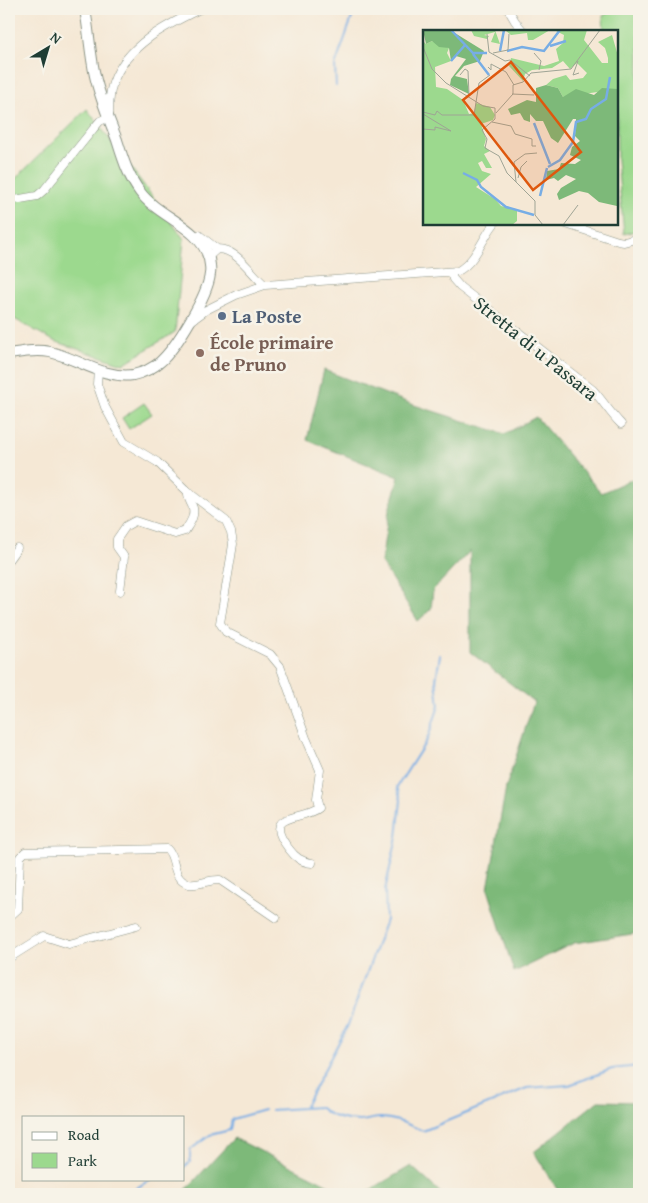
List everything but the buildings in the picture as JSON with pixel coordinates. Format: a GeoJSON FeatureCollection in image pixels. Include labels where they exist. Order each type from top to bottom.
{"type":"FeatureCollection","features":[{"type":"Feature","properties":{"kind":"street"},"geometry":{"type":"LineString","coordinates":[[9,354],[30,350],[48,351],[119,376],[145,370],[159,363],[169,352],[189,322],[210,276],[208,257],[204,248],[189,232],[149,201],[130,178],[95,76],[85,9]]}},
{"type":"Feature","properties":{"kind":"street"},"geometry":{"type":"LineString","coordinates":[[109,117],[112,84],[126,59],[151,36],[200,9]]}},
{"type":"Feature","properties":{"kind":"street"},"geometry":{"type":"LineString","coordinates":[[508,9],[522,30]]}},
{"type":"Feature","properties":{"kind":"street"},"geometry":{"type":"LineString","coordinates":[[9,201],[37,196],[44,190],[100,121],[109,117]]}},
{"type":"Feature","properties":{"kind":"street"},"geometry":{"type":"LineString","coordinates":[[189,322],[221,302],[265,285],[458,271],[464,268],[474,255],[493,225]]}},
{"type":"Feature","properties":{"kind":"street"},"geometry":{"type":"LineString","coordinates":[[569,225],[618,241],[624,242],[639,238]]}},
{"type":"Feature","properties":{"kind":"street"},"geometry":{"type":"LineString","coordinates":[[189,232],[196,232],[217,249],[223,249],[238,258],[265,285]]}},
{"type":"Feature","properties":{"kind":"street"},"geometry":{"type":"LineString","coordinates":[[208,257],[217,249]]}},
{"type":"Feature","properties":{"kind":"street","name":"Stretta di u Passara"},"geometry":{"type":"LineString","coordinates":[[451,273],[453,279],[460,287],[593,390],[621,424]]}},
{"type":"Feature","properties":{"kind":"street"},"geometry":{"type":"LineString","coordinates":[[98,370],[97,384],[105,407],[124,442],[157,462],[188,492],[226,521],[231,532],[232,550],[220,623],[222,629],[270,654],[280,666],[306,738],[320,770],[316,800],[318,808],[312,812],[291,817],[282,824],[279,830],[281,837],[292,854],[305,862],[312,862]]}},
{"type":"Feature","properties":{"kind":"street"},"geometry":{"type":"LineString","coordinates":[[120,591],[124,556],[117,547],[116,539],[126,526],[135,521],[175,534],[184,531],[192,519],[194,510],[188,498],[188,492]]}},
{"type":"Feature","properties":{"kind":"street"},"geometry":{"type":"LineString","coordinates":[[9,560],[17,548]]}},
{"type":"Feature","properties":{"kind":"street"},"geometry":{"type":"LineString","coordinates":[[9,917],[18,909],[20,857],[25,852],[167,849],[171,853],[175,872],[181,880],[188,884],[196,884],[211,879],[220,880],[276,918]]}},
{"type":"Feature","properties":{"kind":"street"},"geometry":{"type":"LineString","coordinates":[[9,958],[44,936],[69,944],[136,926]]}},
{"type":"Feature","properties":{"kind":"green space"},"geometry":{"type":"Polygon","coordinates":[[[614,9],[639,9],[639,230],[624,234],[618,171],[618,30],[604,30],[603,16],[614,9]]]}},
{"type":"Feature","properties":{"kind":"green space"},"geometry":{"type":"Polygon","coordinates":[[[87,109],[184,239],[175,332],[123,364],[54,341],[9,316],[9,180],[13,181],[87,109]]]}},
{"type":"Feature","properties":{"kind":"green space"},"geometry":{"type":"Polygon","coordinates":[[[324,370],[414,405],[505,434],[536,417],[601,493],[639,476],[639,933],[574,943],[514,972],[488,889],[506,787],[534,702],[470,652],[470,551],[433,590],[431,609],[418,621],[381,562],[389,510],[399,477],[307,440],[324,370]]]}},
{"type":"Feature","properties":{"kind":"green space"},"geometry":{"type":"Polygon","coordinates":[[[144,403],[152,414],[129,429],[122,418],[144,403]]]}},
{"type":"Feature","properties":{"kind":"green space"},"geometry":{"type":"Polygon","coordinates":[[[598,1101],[639,1102],[639,1194],[560,1194],[534,1152],[598,1101]]]}},
{"type":"Feature","properties":{"kind":"green space"},"geometry":{"type":"Polygon","coordinates":[[[234,1138],[347,1194],[182,1194],[234,1138]]]}},
{"type":"Feature","properties":{"kind":"green space"},"geometry":{"type":"Polygon","coordinates":[[[411,1166],[442,1194],[363,1194],[411,1166]]]}},
{"type":"Feature","properties":{"kind":"waterway"},"geometry":{"type":"LineString","coordinates":[[336,86],[335,66],[355,9]]}},
{"type":"Feature","properties":{"kind":"waterway"},"geometry":{"type":"LineString","coordinates":[[304,1108],[348,1025],[386,920],[385,890],[397,837],[401,800],[397,787],[427,740],[439,706],[436,680],[440,655]]}},
{"type":"Feature","properties":{"kind":"waterway"},"geometry":{"type":"LineString","coordinates":[[271,1110],[320,1107],[333,1116],[343,1119],[359,1121],[377,1118],[388,1119],[423,1131],[527,1088],[569,1085],[612,1069],[639,1066]]}},
{"type":"Feature","properties":{"kind":"waterway"},"geometry":{"type":"LineString","coordinates":[[185,1166],[190,1162],[190,1150],[210,1135],[230,1130],[232,1119],[264,1110]]}},
{"type":"Feature","properties":{"kind":"waterway"},"geometry":{"type":"LineString","coordinates":[[127,1194],[149,1180]]}},
{"type":"Feature","properties":{"kind":"place","name":"La Poste"},"geometry":{"type":"Point","coordinates":[222,316]}},
{"type":"Feature","properties":{"kind":"place","name":"École primaire de Pruno"},"geometry":{"type":"Point","coordinates":[200,353]}}]}
